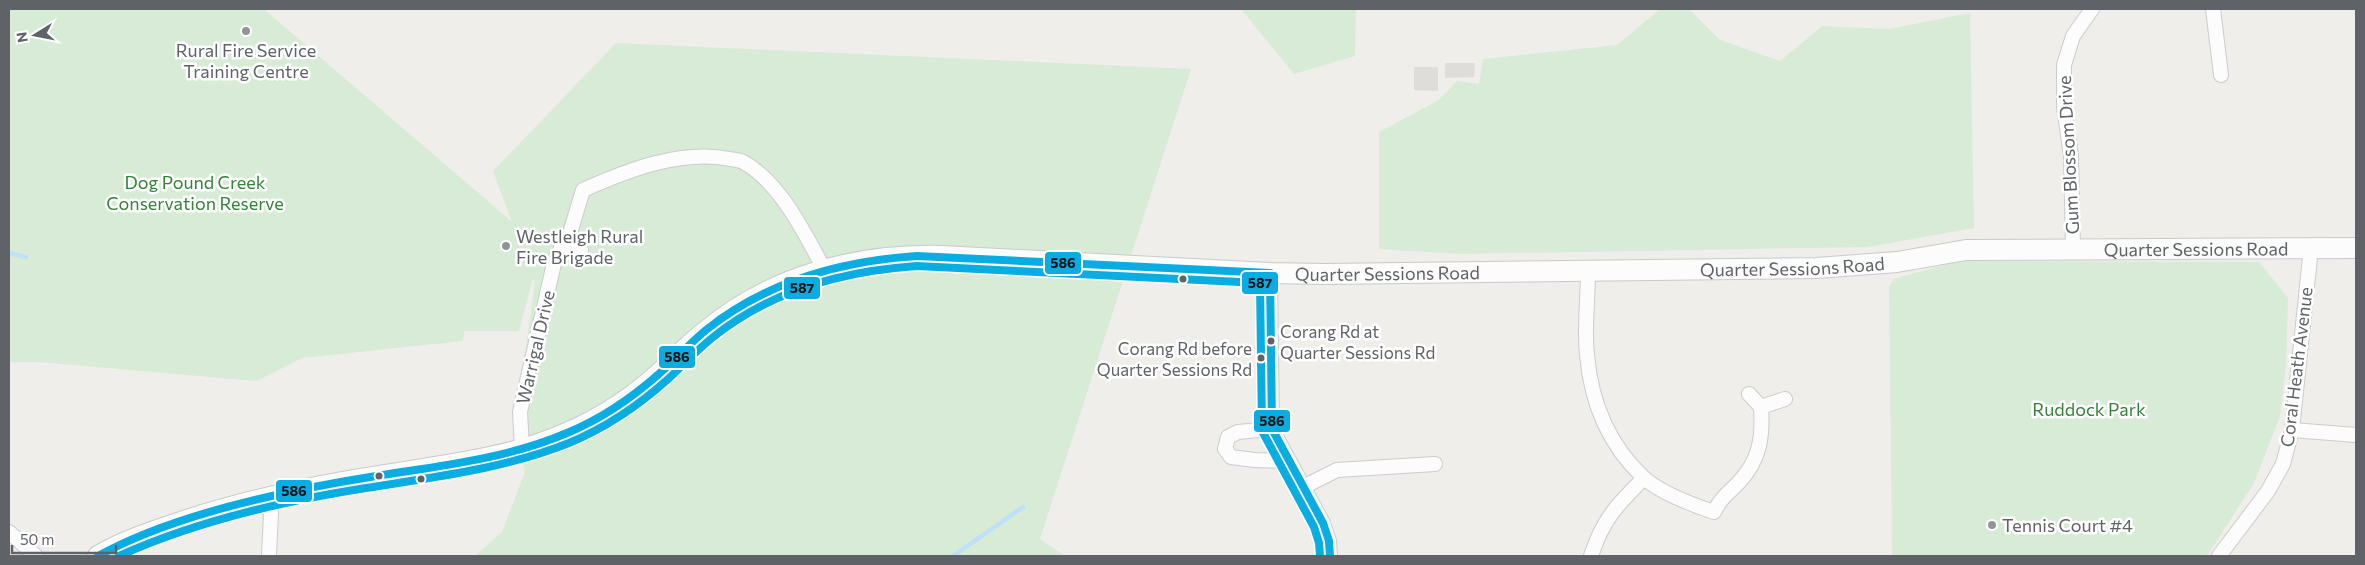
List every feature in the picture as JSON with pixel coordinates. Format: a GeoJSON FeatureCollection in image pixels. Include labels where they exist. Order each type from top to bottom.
{"type":"FeatureCollection","features":[{"type":"Feature","properties":{"kind":"main road","name":"Quarter Sessions Road"},"geometry":{"type":"LineString","coordinates":[[98,556],[149,533],[270,495],[436,467],[522,448],[569,432],[610,410],[655,378],[706,330],[743,304],[781,285],[824,269],[866,260],[918,256],[1270,274],[1826,268],[1897,262],[1966,250],[2356,248]]}},
{"type":"Feature","properties":{"kind":"street"},"geometry":{"type":"LineString","coordinates":[[2213,9],[2221,75]]}},
{"type":"Feature","properties":{"kind":"street","name":"Gum Blossom Drive"},"geometry":{"type":"LineString","coordinates":[[2072,249],[2071,156],[2064,107],[2064,65],[2073,36],[2089,10]]}},
{"type":"Feature","properties":{"kind":"street","name":"Warrigal Drive"},"geometry":{"type":"LineString","coordinates":[[522,448],[520,412],[555,260],[570,233],[583,190],[613,176],[650,165],[709,155],[744,162],[766,180],[798,220],[824,269]]}},
{"type":"Feature","properties":{"kind":"street"},"geometry":{"type":"LineString","coordinates":[[562,247],[581,250]]}},
{"type":"Feature","properties":{"kind":"street","name":"Coral Heath Avenue"},"geometry":{"type":"LineString","coordinates":[[2219,556],[2268,491],[2282,464],[2292,430],[2312,248]]}},
{"type":"Feature","properties":{"kind":"street"},"geometry":{"type":"LineString","coordinates":[[1588,271],[1586,354],[1592,389],[1603,424],[1621,452],[1644,478],[1688,503],[1714,512],[1722,498],[1738,484],[1756,458],[1760,446],[1762,407],[1750,394]]}},
{"type":"Feature","properties":{"kind":"street"},"geometry":{"type":"LineString","coordinates":[[1270,274],[1272,429],[1323,523],[1329,541],[1330,556]]}},
{"type":"Feature","properties":{"kind":"street"},"geometry":{"type":"LineString","coordinates":[[1762,407],[1785,399]]}},
{"type":"Feature","properties":{"kind":"street"},"geometry":{"type":"LineString","coordinates":[[1272,429],[1238,432],[1228,437],[1225,449],[1232,457],[1288,461]]}},
{"type":"Feature","properties":{"kind":"street"},"geometry":{"type":"LineString","coordinates":[[2292,430],[2356,434]]}},
{"type":"Feature","properties":{"kind":"street"},"geometry":{"type":"LineString","coordinates":[[1304,486],[1337,470],[1435,464]]}},
{"type":"Feature","properties":{"kind":"street"},"geometry":{"type":"LineString","coordinates":[[1591,556],[1596,538],[1612,510],[1644,478]]}},
{"type":"Feature","properties":{"kind":"street"},"geometry":{"type":"LineString","coordinates":[[269,556],[270,495]]}},
{"type":"Feature","properties":{"kind":"street"},"geometry":{"type":"LineString","coordinates":[[9,532],[36,556]]}},
{"type":"Feature","properties":{"kind":"shaded area"},"geometry":{"type":"Polygon","coordinates":[[[1445,63],[1475,63],[1474,77],[1445,78],[1445,63]]]}},
{"type":"Feature","properties":{"kind":"shaded area"},"geometry":{"type":"Polygon","coordinates":[[[1414,67],[1438,67],[1438,91],[1414,90],[1414,67]]]}},
{"type":"Feature","properties":{"kind":"green space","name":"Dog Pound Creek Conservation Reserve"},"geometry":{"type":"Polygon","coordinates":[[[9,9],[264,9],[512,222],[493,171],[616,43],[1191,69],[1040,539],[1065,556],[475,556],[502,532],[525,472],[522,456],[513,441],[535,282],[533,278],[519,331],[464,331],[463,341],[302,358],[257,381],[39,362],[9,362],[9,9]]]}},
{"type":"Feature","properties":{"kind":"green space"},"geometry":{"type":"Polygon","coordinates":[[[1241,9],[1356,9],[1355,56],[1294,74],[1241,9]]]}},
{"type":"Feature","properties":{"kind":"green space"},"geometry":{"type":"Polygon","coordinates":[[[1660,9],[1689,9],[1720,40],[1780,61],[1822,26],[1889,29],[1970,13],[1974,228],[1868,247],[1460,254],[1379,249],[1379,132],[1439,100],[1457,81],[1479,84],[1483,59],[1617,45],[1660,9]]]}},
{"type":"Feature","properties":{"kind":"green space","name":"Ruddock Park"},"geometry":{"type":"Polygon","coordinates":[[[1958,261],[2259,262],[2288,298],[2286,367],[2280,416],[2254,483],[2207,556],[1892,556],[1889,287],[1894,279],[1958,261]]]}},
{"type":"Feature","properties":{"kind":"waterway"},"geometry":{"type":"LineString","coordinates":[[9,253],[26,257]]}},
{"type":"Feature","properties":{"kind":"waterway"},"geometry":{"type":"LineString","coordinates":[[953,556],[1023,507]]}},
{"type":"Feature","properties":{"kind":"transit line","name":"586"},"geometry":{"type":"LineString","coordinates":[[98,556],[162,527],[233,505],[306,488],[473,461],[544,442],[592,421],[628,399],[660,373],[694,340],[729,313],[779,286],[832,269],[860,263],[917,256],[1270,273]]}},
{"type":"Feature","properties":{"kind":"transit line","name":"587"},"geometry":{"type":"LineString","coordinates":[[119,556],[178,532],[240,514],[303,499],[494,466],[569,443],[621,416],[656,390],[712,338],[758,307],[783,295],[835,278],[917,266],[1260,283],[1262,431],[1314,527],[1319,543],[1320,556]]}},
{"type":"Feature","properties":{"kind":"transit line","name":"586"},"geometry":{"type":"LineString","coordinates":[[1270,273],[1272,429],[1323,523],[1329,541],[1330,556]]}},
{"type":"Feature","properties":{"kind":"place","name":"Rural Fire Service Training Centre"},"geometry":{"type":"Point","coordinates":[246,31]}},
{"type":"Feature","properties":{"kind":"place","name":"Westleigh Rural Fire Brigade"},"geometry":{"type":"Point","coordinates":[506,246]}},
{"type":"Feature","properties":{"kind":"place","name":"Corang Rd at Quarter Sessions Rd"},"geometry":{"type":"Point","coordinates":[1271,341]}},
{"type":"Feature","properties":{"kind":"place","name":"Corang Rd before Quarter Sessions Rd"},"geometry":{"type":"Point","coordinates":[1261,358]}},
{"type":"Feature","properties":{"kind":"place","name":"Tennis Court #4"},"geometry":{"type":"Point","coordinates":[1992,525]}}]}
